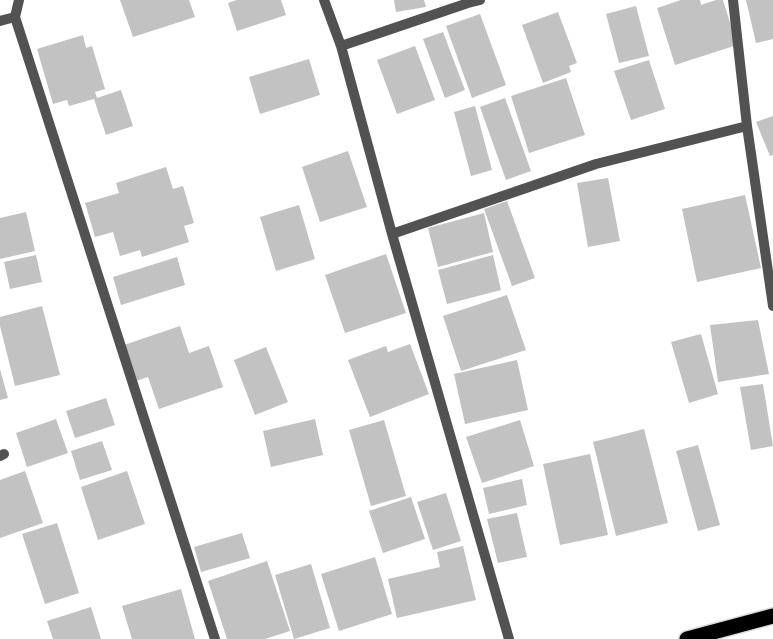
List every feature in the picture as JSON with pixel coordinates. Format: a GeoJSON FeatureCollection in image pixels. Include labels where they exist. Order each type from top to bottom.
{"type":"FeatureCollection","features":[{"type":"Feature","properties":{"kind":"highway"},"geometry":{"type":"LineString","coordinates":[[687,639],[773,616]]}},
{"type":"Feature","properties":{"kind":"street"},"geometry":{"type":"LineString","coordinates":[[19,0],[16,17],[215,639]]}},
{"type":"Feature","properties":{"kind":"street"},"geometry":{"type":"LineString","coordinates":[[324,0],[341,46],[392,234],[509,639]]}},
{"type":"Feature","properties":{"kind":"street"},"geometry":{"type":"LineString","coordinates":[[341,46],[468,1],[480,0]]}},
{"type":"Feature","properties":{"kind":"street"},"geometry":{"type":"LineString","coordinates":[[734,0],[747,126],[773,306]]}},
{"type":"Feature","properties":{"kind":"street"},"geometry":{"type":"LineString","coordinates":[[0,21],[16,17]]}},
{"type":"Feature","properties":{"kind":"street"},"geometry":{"type":"LineString","coordinates":[[392,234],[596,164],[747,126]]}},
{"type":"Feature","properties":{"kind":"building"},"geometry":{"type":"Polygon","coordinates":[[[120,0],[189,0],[195,17],[133,37],[120,0]]]}},
{"type":"Feature","properties":{"kind":"building"},"geometry":{"type":"Polygon","coordinates":[[[237,0],[281,0],[286,15],[237,31],[228,3],[237,0]]]}},
{"type":"Feature","properties":{"kind":"building"},"geometry":{"type":"Polygon","coordinates":[[[394,0],[424,0],[426,7],[396,12],[394,0]]]}},
{"type":"Feature","properties":{"kind":"building"},"geometry":{"type":"Polygon","coordinates":[[[681,0],[700,0],[701,5],[716,0],[723,0],[737,45],[675,65],[657,8],[681,0]]]}},
{"type":"Feature","properties":{"kind":"building"},"geometry":{"type":"Polygon","coordinates":[[[746,0],[773,0],[773,39],[756,43],[746,0]]]}},
{"type":"Feature","properties":{"kind":"building"},"geometry":{"type":"Polygon","coordinates":[[[636,6],[649,56],[619,63],[606,14],[636,6]]]}},
{"type":"Feature","properties":{"kind":"building"},"geometry":{"type":"Polygon","coordinates":[[[558,12],[577,63],[569,66],[571,72],[543,83],[522,25],[558,12]]]}},
{"type":"Feature","properties":{"kind":"building"},"geometry":{"type":"Polygon","coordinates":[[[480,14],[506,85],[472,98],[446,26],[480,14]]]}},
{"type":"Feature","properties":{"kind":"building"},"geometry":{"type":"Polygon","coordinates":[[[443,32],[465,90],[445,98],[423,39],[443,32]]]}},
{"type":"Feature","properties":{"kind":"building"},"geometry":{"type":"Polygon","coordinates":[[[83,35],[86,48],[92,46],[105,89],[95,92],[97,98],[121,90],[133,126],[106,135],[94,99],[69,106],[67,100],[53,104],[37,49],[83,35]]]}},
{"type":"Feature","properties":{"kind":"building"},"geometry":{"type":"Polygon","coordinates":[[[415,46],[435,100],[397,114],[377,60],[415,46]]]}},
{"type":"Feature","properties":{"kind":"building"},"geometry":{"type":"Polygon","coordinates":[[[309,59],[320,95],[260,114],[249,77],[309,59]]]}},
{"type":"Feature","properties":{"kind":"building"},"geometry":{"type":"Polygon","coordinates":[[[649,60],[665,109],[631,120],[614,71],[649,60]]]}},
{"type":"Feature","properties":{"kind":"building"},"geometry":{"type":"Polygon","coordinates":[[[566,78],[585,135],[529,153],[511,96],[566,78]]]}},
{"type":"Feature","properties":{"kind":"building"},"geometry":{"type":"Polygon","coordinates":[[[505,98],[531,171],[506,180],[480,107],[505,98]]]}},
{"type":"Feature","properties":{"kind":"building"},"geometry":{"type":"Polygon","coordinates":[[[475,106],[492,170],[471,176],[454,112],[475,106]]]}},
{"type":"Feature","properties":{"kind":"building"},"geometry":{"type":"Polygon","coordinates":[[[773,116],[773,155],[770,156],[756,122],[773,116]]]}},
{"type":"Feature","properties":{"kind":"building"},"geometry":{"type":"Polygon","coordinates":[[[348,151],[367,207],[320,222],[302,167],[348,151]]]}},
{"type":"Feature","properties":{"kind":"building"},"geometry":{"type":"Polygon","coordinates":[[[166,167],[173,189],[183,186],[194,223],[184,226],[189,242],[142,257],[140,250],[120,256],[113,232],[95,237],[85,203],[119,193],[116,183],[166,167]]]}},
{"type":"Feature","properties":{"kind":"building"},"geometry":{"type":"Polygon","coordinates":[[[608,178],[620,241],[588,247],[577,183],[608,178]]]}},
{"type":"Feature","properties":{"kind":"building"},"geometry":{"type":"Polygon","coordinates":[[[745,195],[761,268],[697,282],[682,209],[745,195]]]}},
{"type":"Feature","properties":{"kind":"building"},"geometry":{"type":"Polygon","coordinates":[[[507,201],[535,278],[512,286],[484,209],[507,201]]]}},
{"type":"Feature","properties":{"kind":"building"},"geometry":{"type":"Polygon","coordinates":[[[299,205],[315,259],[276,271],[260,217],[299,205]]]}},
{"type":"Feature","properties":{"kind":"building"},"geometry":{"type":"Polygon","coordinates":[[[26,212],[35,251],[0,259],[0,218],[26,212]]]}},
{"type":"Feature","properties":{"kind":"building"},"geometry":{"type":"Polygon","coordinates":[[[484,213],[493,252],[438,267],[428,228],[484,213]]]}},
{"type":"Feature","properties":{"kind":"building"},"geometry":{"type":"Polygon","coordinates":[[[386,254],[406,313],[345,333],[325,275],[386,254]]]}},
{"type":"Feature","properties":{"kind":"building"},"geometry":{"type":"Polygon","coordinates":[[[36,255],[42,282],[10,289],[4,262],[36,255]]]}},
{"type":"Feature","properties":{"kind":"building"},"geometry":{"type":"Polygon","coordinates":[[[493,255],[501,290],[447,304],[438,270],[493,255]]]}},
{"type":"Feature","properties":{"kind":"building"},"geometry":{"type":"Polygon","coordinates":[[[177,257],[185,285],[121,305],[113,277],[177,257]]]}},
{"type":"Feature","properties":{"kind":"building"},"geometry":{"type":"Polygon","coordinates":[[[507,295],[526,350],[461,371],[443,316],[507,295]]]}},
{"type":"Feature","properties":{"kind":"building"},"geometry":{"type":"Polygon","coordinates":[[[42,306],[60,375],[15,386],[0,326],[0,317],[42,306]]]}},
{"type":"Feature","properties":{"kind":"building"},"geometry":{"type":"Polygon","coordinates":[[[758,320],[769,374],[718,382],[710,325],[758,320]]]}},
{"type":"Feature","properties":{"kind":"building"},"geometry":{"type":"Polygon","coordinates":[[[180,326],[189,353],[209,346],[223,387],[159,409],[148,377],[136,381],[124,345],[180,326]]]}},
{"type":"Feature","properties":{"kind":"building"},"geometry":{"type":"Polygon","coordinates":[[[701,334],[718,394],[689,403],[671,342],[701,334]]]}},
{"type":"Feature","properties":{"kind":"building"},"geometry":{"type":"Polygon","coordinates":[[[410,344],[429,394],[370,417],[348,360],[386,346],[388,352],[410,344]]]}},
{"type":"Feature","properties":{"kind":"building"},"geometry":{"type":"Polygon","coordinates":[[[266,347],[288,402],[255,415],[234,360],[266,347]]]}},
{"type":"Feature","properties":{"kind":"building"},"geometry":{"type":"Polygon","coordinates":[[[517,360],[528,410],[465,424],[454,374],[517,360]]]}},
{"type":"Feature","properties":{"kind":"building"},"geometry":{"type":"Polygon","coordinates":[[[0,369],[8,398],[0,400],[0,369]]]}},
{"type":"Feature","properties":{"kind":"building"},"geometry":{"type":"Polygon","coordinates":[[[763,384],[773,446],[751,450],[740,387],[763,384]]]}},
{"type":"Feature","properties":{"kind":"building"},"geometry":{"type":"Polygon","coordinates":[[[106,398],[115,425],[75,438],[66,411],[106,398]]]}},
{"type":"Feature","properties":{"kind":"building"},"geometry":{"type":"Polygon","coordinates":[[[56,419],[68,453],[27,467],[16,433],[56,419]]]}},
{"type":"Feature","properties":{"kind":"building"},"geometry":{"type":"Polygon","coordinates":[[[315,419],[323,455],[271,467],[263,431],[315,419]]]}},
{"type":"Feature","properties":{"kind":"building"},"geometry":{"type":"Polygon","coordinates":[[[384,420],[406,496],[371,506],[349,430],[384,420]]]}},
{"type":"Feature","properties":{"kind":"building"},"geometry":{"type":"Polygon","coordinates":[[[520,420],[534,466],[482,483],[466,437],[520,420]]]}},
{"type":"Feature","properties":{"kind":"building"},"geometry":{"type":"Polygon","coordinates":[[[644,429],[668,523],[616,536],[593,442],[644,429]]]}},
{"type":"Feature","properties":{"kind":"building"},"geometry":{"type":"Polygon","coordinates":[[[102,441],[112,470],[80,480],[71,451],[102,441]]]}},
{"type":"Feature","properties":{"kind":"building"},"geometry":{"type":"Polygon","coordinates":[[[698,445],[720,525],[698,531],[676,451],[698,445]]]}},
{"type":"Feature","properties":{"kind":"building"},"geometry":{"type":"Polygon","coordinates":[[[590,454],[608,535],[560,545],[543,464],[590,454]]]}},
{"type":"Feature","properties":{"kind":"building"},"geometry":{"type":"Polygon","coordinates":[[[25,471],[43,523],[0,538],[0,480],[25,471]]]}},
{"type":"Feature","properties":{"kind":"building"},"geometry":{"type":"Polygon","coordinates":[[[127,471],[145,524],[98,540],[81,487],[127,471]]]}},
{"type":"Feature","properties":{"kind":"building"},"geometry":{"type":"Polygon","coordinates":[[[522,479],[527,505],[489,514],[483,488],[522,479]]]}},
{"type":"Feature","properties":{"kind":"building"},"geometry":{"type":"Polygon","coordinates":[[[446,493],[461,541],[433,550],[417,502],[446,493]]]}},
{"type":"Feature","properties":{"kind":"building"},"geometry":{"type":"Polygon","coordinates":[[[411,497],[425,539],[383,553],[369,511],[411,497]]]}},
{"type":"Feature","properties":{"kind":"building"},"geometry":{"type":"Polygon","coordinates":[[[517,513],[527,557],[498,563],[487,519],[517,513]]]}},
{"type":"Feature","properties":{"kind":"building"},"geometry":{"type":"Polygon","coordinates":[[[57,523],[79,593],[45,604],[22,534],[57,523]]]}},
{"type":"Feature","properties":{"kind":"building"},"geometry":{"type":"Polygon","coordinates":[[[242,533],[250,558],[201,572],[194,547],[242,533]]]}},
{"type":"Feature","properties":{"kind":"building"},"geometry":{"type":"Polygon","coordinates":[[[463,546],[476,600],[397,618],[388,579],[440,567],[437,552],[463,546]]]}},
{"type":"Feature","properties":{"kind":"building"},"geometry":{"type":"Polygon","coordinates":[[[375,557],[392,614],[339,631],[321,574],[375,557]]]}},
{"type":"Feature","properties":{"kind":"building"},"geometry":{"type":"Polygon","coordinates":[[[267,561],[290,631],[265,639],[227,639],[208,581],[267,561]]]}},
{"type":"Feature","properties":{"kind":"building"},"geometry":{"type":"Polygon","coordinates":[[[311,564],[330,628],[294,639],[275,575],[311,564]]]}},
{"type":"Feature","properties":{"kind":"building"},"geometry":{"type":"Polygon","coordinates":[[[181,589],[195,639],[132,639],[122,606],[181,589]]]}},
{"type":"Feature","properties":{"kind":"building"},"geometry":{"type":"Polygon","coordinates":[[[91,607],[101,639],[53,639],[47,621],[91,607]]]}}]}
